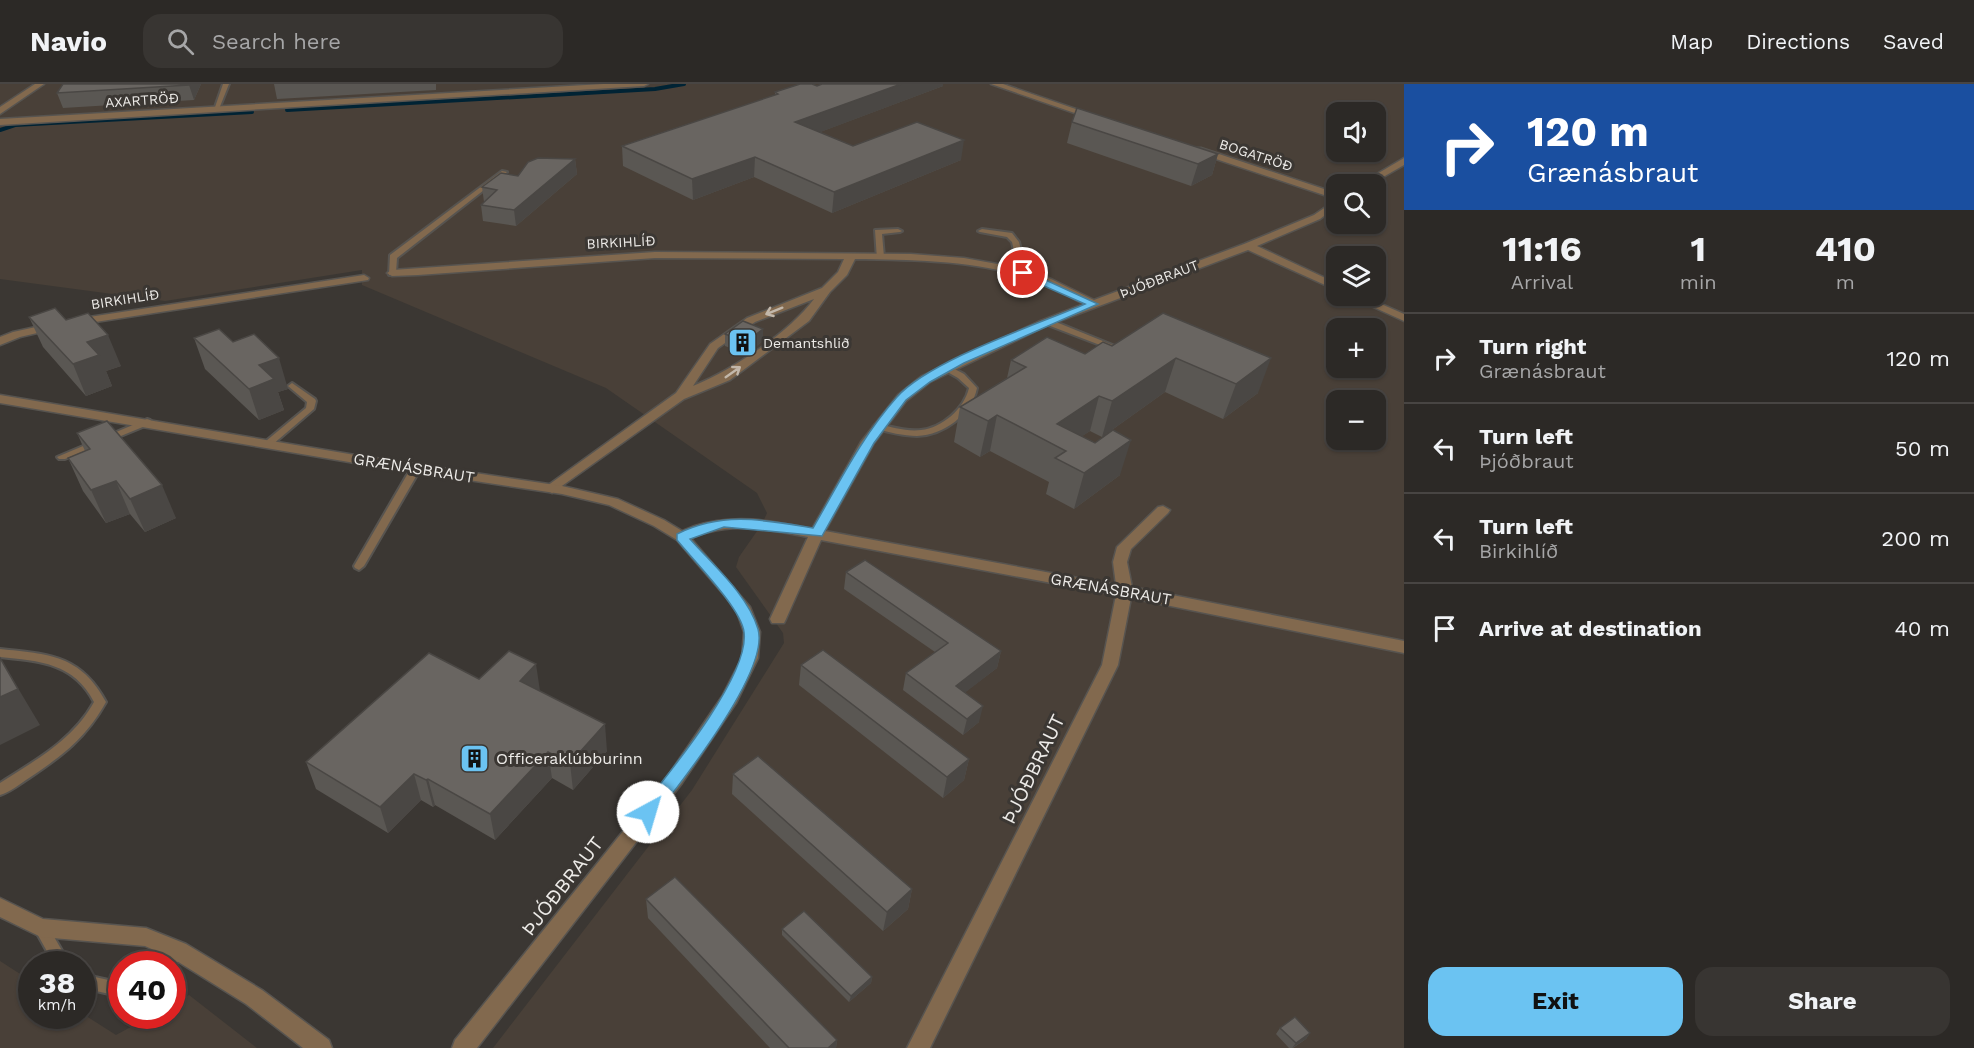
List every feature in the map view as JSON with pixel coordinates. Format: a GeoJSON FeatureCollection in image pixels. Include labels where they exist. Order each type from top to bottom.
{"type":"FeatureCollection","features":[{"type":"Feature","properties":{"kind":"street"},"geometry":{"type":"LineString","coordinates":[[0,111],[40,84]]}},
{"type":"Feature","properties":{"kind":"street","name":"AXARTRÖÐ"},"geometry":{"type":"LineString","coordinates":[[0,122],[644,84]]}},
{"type":"Feature","properties":{"kind":"street"},"geometry":{"type":"LineString","coordinates":[[995,84],[1105,120]]}},
{"type":"Feature","properties":{"kind":"street","name":"BOGATRÖÐ"},"geometry":{"type":"LineString","coordinates":[[1193,149],[1326,193]]}},
{"type":"Feature","properties":{"kind":"street"},"geometry":{"type":"LineString","coordinates":[[1382,174],[1404,161]]}},
{"type":"Feature","properties":{"kind":"street","name":"ÞJÓÐBRAUT"},"geometry":{"type":"LineString","coordinates":[[817,533],[878,427],[902,398],[926,379],[1048,322],[1248,246],[1317,217],[1326,210]]}},
{"type":"Feature","properties":{"kind":"street"},"geometry":{"type":"LineString","coordinates":[[1248,246],[1326,282]]}},
{"type":"Feature","properties":{"kind":"street","name":"BIRKIHLÍÐ"},"geometry":{"type":"LineString","coordinates":[[392,273],[457,272],[515,263],[624,256],[761,254],[880,257],[972,263],[1023,273],[1093,304]]}},
{"type":"Feature","properties":{"kind":"street"},"geometry":{"type":"LineString","coordinates":[[552,489],[680,396],[726,377],[806,319],[826,290],[843,273],[851,256]]}},
{"type":"Feature","properties":{"kind":"street","name":"BIRKIHLÍÐ"},"geometry":{"type":"LineString","coordinates":[[0,341],[17,334],[63,324],[364,278]]}},
{"type":"Feature","properties":{"kind":"street"},"geometry":{"type":"LineString","coordinates":[[680,396],[714,346],[751,320],[826,290]]}},
{"type":"Feature","properties":{"kind":"street"},"geometry":{"type":"LineString","coordinates":[[1377,306],[1404,318]]}},
{"type":"Feature","properties":{"kind":"street","name":"GRÆNÁSBRAUT"},"geometry":{"type":"LineString","coordinates":[[0,399],[552,489],[621,505],[682,537],[699,528],[724,522],[762,524],[1080,585],[1125,591],[1404,647]]}},
{"type":"Feature","properties":{"kind":"street","name":"ÞJÓÐBRAUT"},"geometry":{"type":"LineString","coordinates":[[918,1048],[1110,665],[1125,591],[1120,561],[1124,547],[1163,510]]}},
{"type":"Feature","properties":{"kind":"street"},"geometry":{"type":"LineString","coordinates":[[778,619],[817,533]]}},
{"type":"Feature","properties":{"kind":"street","name":"ÞJÓÐBRAUT"},"geometry":{"type":"LineString","coordinates":[[463,1048],[676,778],[729,698],[750,658],[752,632],[744,611],[682,537]]}},
{"type":"Feature","properties":{"kind":"street"},"geometry":{"type":"LineString","coordinates":[[0,907],[41,928],[146,937],[163,951]]}},
{"type":"Feature","properties":{"kind":"street"},"geometry":{"type":"LineString","coordinates":[[186,965],[254,997],[321,1048]]}},
{"type":"Feature","properties":{"kind":"lane"},"geometry":{"type":"LineString","coordinates":[[216,109],[226,84]]}},
{"type":"Feature","properties":{"kind":"lane"},"geometry":{"type":"LineString","coordinates":[[392,273],[393,257],[504,172]]}},
{"type":"Feature","properties":{"kind":"lane"},"geometry":{"type":"LineString","coordinates":[[880,257],[878,232],[898,231]]}},
{"type":"Feature","properties":{"kind":"lane"},"geometry":{"type":"LineString","coordinates":[[982,231],[1009,235],[1015,242],[1023,273]]}},
{"type":"Feature","properties":{"kind":"lane"},"geometry":{"type":"LineString","coordinates":[[1048,322],[1119,349]]}},
{"type":"Feature","properties":{"kind":"lane"},"geometry":{"type":"LineString","coordinates":[[878,427],[908,432],[927,432],[963,409],[972,396],[973,388],[961,376],[947,368]]}},
{"type":"Feature","properties":{"kind":"lane"},"geometry":{"type":"LineString","coordinates":[[269,443],[310,409],[312,401],[292,387]]}},
{"type":"Feature","properties":{"kind":"lane"},"geometry":{"type":"LineString","coordinates":[[62,457],[147,422]]}},
{"type":"Feature","properties":{"kind":"lane"},"geometry":{"type":"LineString","coordinates":[[359,566],[416,468]]}},
{"type":"Feature","properties":{"kind":"lane"},"geometry":{"type":"LineString","coordinates":[[0,653],[42,658],[70,667],[89,682],[100,702],[86,726],[67,745],[0,790]]}},
{"type":"Feature","properties":{"kind":"lane"},"geometry":{"type":"LineString","coordinates":[[41,928],[54,951]]}},
{"type":"Feature","properties":{"kind":"shaded area"},"geometry":{"type":"Polygon","coordinates":[[[0,84],[1404,84],[1404,1048],[493,1048],[692,790],[784,643],[783,633],[736,567],[739,557],[767,513],[757,493],[606,388],[362,285],[362,270],[165,301],[0,279],[0,84]]]}},
{"type":"Feature","properties":{"kind":"shaded area"},"geometry":{"type":"Polygon","coordinates":[[[0,961],[18,973],[18,1029],[96,1029],[96,1022],[116,1035],[127,1029],[186,1029],[186,997],[189,995],[257,1048],[0,1048],[0,961]]]}},
{"type":"Feature","properties":{"kind":"building"},"geometry":{"type":"Polygon","coordinates":[[[63,84],[190,84],[57,93],[63,84]]]}},
{"type":"Feature","properties":{"kind":"building"},"geometry":{"type":"Polygon","coordinates":[[[800,84],[817,86],[822,84],[901,84],[795,122],[853,146],[917,122],[964,140],[834,192],[755,157],[692,179],[622,146],[778,94],[775,92],[800,84]]]}},
{"type":"Feature","properties":{"kind":"building"},"geometry":{"type":"Polygon","coordinates":[[[1077,108],[1218,154],[1198,164],[1072,122],[1077,108]]]}},
{"type":"Feature","properties":{"kind":"building"},"geometry":{"type":"Polygon","coordinates":[[[538,158],[575,159],[514,210],[481,205],[497,190],[482,187],[501,173],[518,176],[528,162],[538,158]]]}},
{"type":"Feature","properties":{"kind":"building"},"geometry":{"type":"Polygon","coordinates":[[[55,308],[66,320],[88,313],[108,335],[87,342],[99,355],[73,364],[29,317],[55,308]]]}},
{"type":"Feature","properties":{"kind":"building"},"geometry":{"type":"Polygon","coordinates":[[[1163,313],[1271,358],[1236,384],[1176,358],[1112,401],[1099,396],[1057,424],[1095,443],[1113,430],[1131,440],[1084,473],[1055,458],[1066,451],[997,415],[988,421],[960,407],[1026,367],[1011,360],[1047,337],[1085,354],[1103,342],[1112,346],[1163,313]]]}},
{"type":"Feature","properties":{"kind":"building"},"geometry":{"type":"Polygon","coordinates":[[[743,321],[763,329],[746,342],[725,334],[743,321]]]}},
{"type":"Feature","properties":{"kind":"building"},"geometry":{"type":"Polygon","coordinates":[[[219,329],[233,342],[254,334],[279,358],[259,365],[274,379],[249,389],[194,338],[219,329]]]}},
{"type":"Feature","properties":{"kind":"building"},"geometry":{"type":"Polygon","coordinates":[[[107,421],[162,485],[130,499],[116,481],[91,490],[68,458],[90,449],[77,433],[107,421]]]}},
{"type":"Feature","properties":{"kind":"building"},"geometry":{"type":"Polygon","coordinates":[[[865,560],[1001,651],[956,686],[983,706],[967,719],[906,673],[948,643],[846,572],[865,560]]]}},
{"type":"Feature","properties":{"kind":"building"},"geometry":{"type":"Polygon","coordinates":[[[823,650],[969,759],[947,777],[801,665],[823,650]]]}},
{"type":"Feature","properties":{"kind":"building","name":"Officeraklúbburinn"},"geometry":{"type":"Polygon","coordinates":[[[509,651],[536,664],[520,681],[605,724],[570,763],[548,752],[490,814],[428,779],[414,774],[380,807],[306,762],[429,653],[479,679],[509,651]]]}},
{"type":"Feature","properties":{"kind":"building"},"geometry":{"type":"Polygon","coordinates":[[[0,658],[18,689],[0,697],[0,658]]]}},
{"type":"Feature","properties":{"kind":"building"},"geometry":{"type":"Polygon","coordinates":[[[758,756],[912,889],[887,912],[733,774],[758,756]]]}},
{"type":"Feature","properties":{"kind":"building"},"geometry":{"type":"Polygon","coordinates":[[[675,877],[837,1040],[828,1048],[789,1048],[646,899],[675,877]]]}},
{"type":"Feature","properties":{"kind":"building"},"geometry":{"type":"Polygon","coordinates":[[[804,911],[872,977],[851,996],[782,929],[804,911]]]}},
{"type":"Feature","properties":{"kind":"building"},"geometry":{"type":"Polygon","coordinates":[[[1295,1017],[1310,1033],[1296,1043],[1280,1028],[1295,1017]]]}},
{"type":"Feature","properties":{"kind":"waterway"},"geometry":{"type":"LineString","coordinates":[[287,110],[655,89],[684,84]]}},
{"type":"Feature","properties":{"kind":"waterway"},"geometry":{"type":"LineString","coordinates":[[0,130],[15,125],[252,112]]}},
{"type":"Feature","properties":{"kind":"place","name":"Demantshlið"},"geometry":{"type":"Point","coordinates":[742,343]}},
{"type":"Feature","properties":{"kind":"place","name":"Officeraklúbburinn"},"geometry":{"type":"Point","coordinates":[475,758]}},
{"type":"Feature","properties":{"kind":"route"},"geometry":{"type":"LineString","coordinates":[[648,812],[676,778],[729,698],[750,658],[752,632],[744,611],[682,537],[699,528],[724,522],[762,524],[817,533],[868,442],[902,398],[926,379],[960,361],[1093,304],[1023,273]]}}]}
